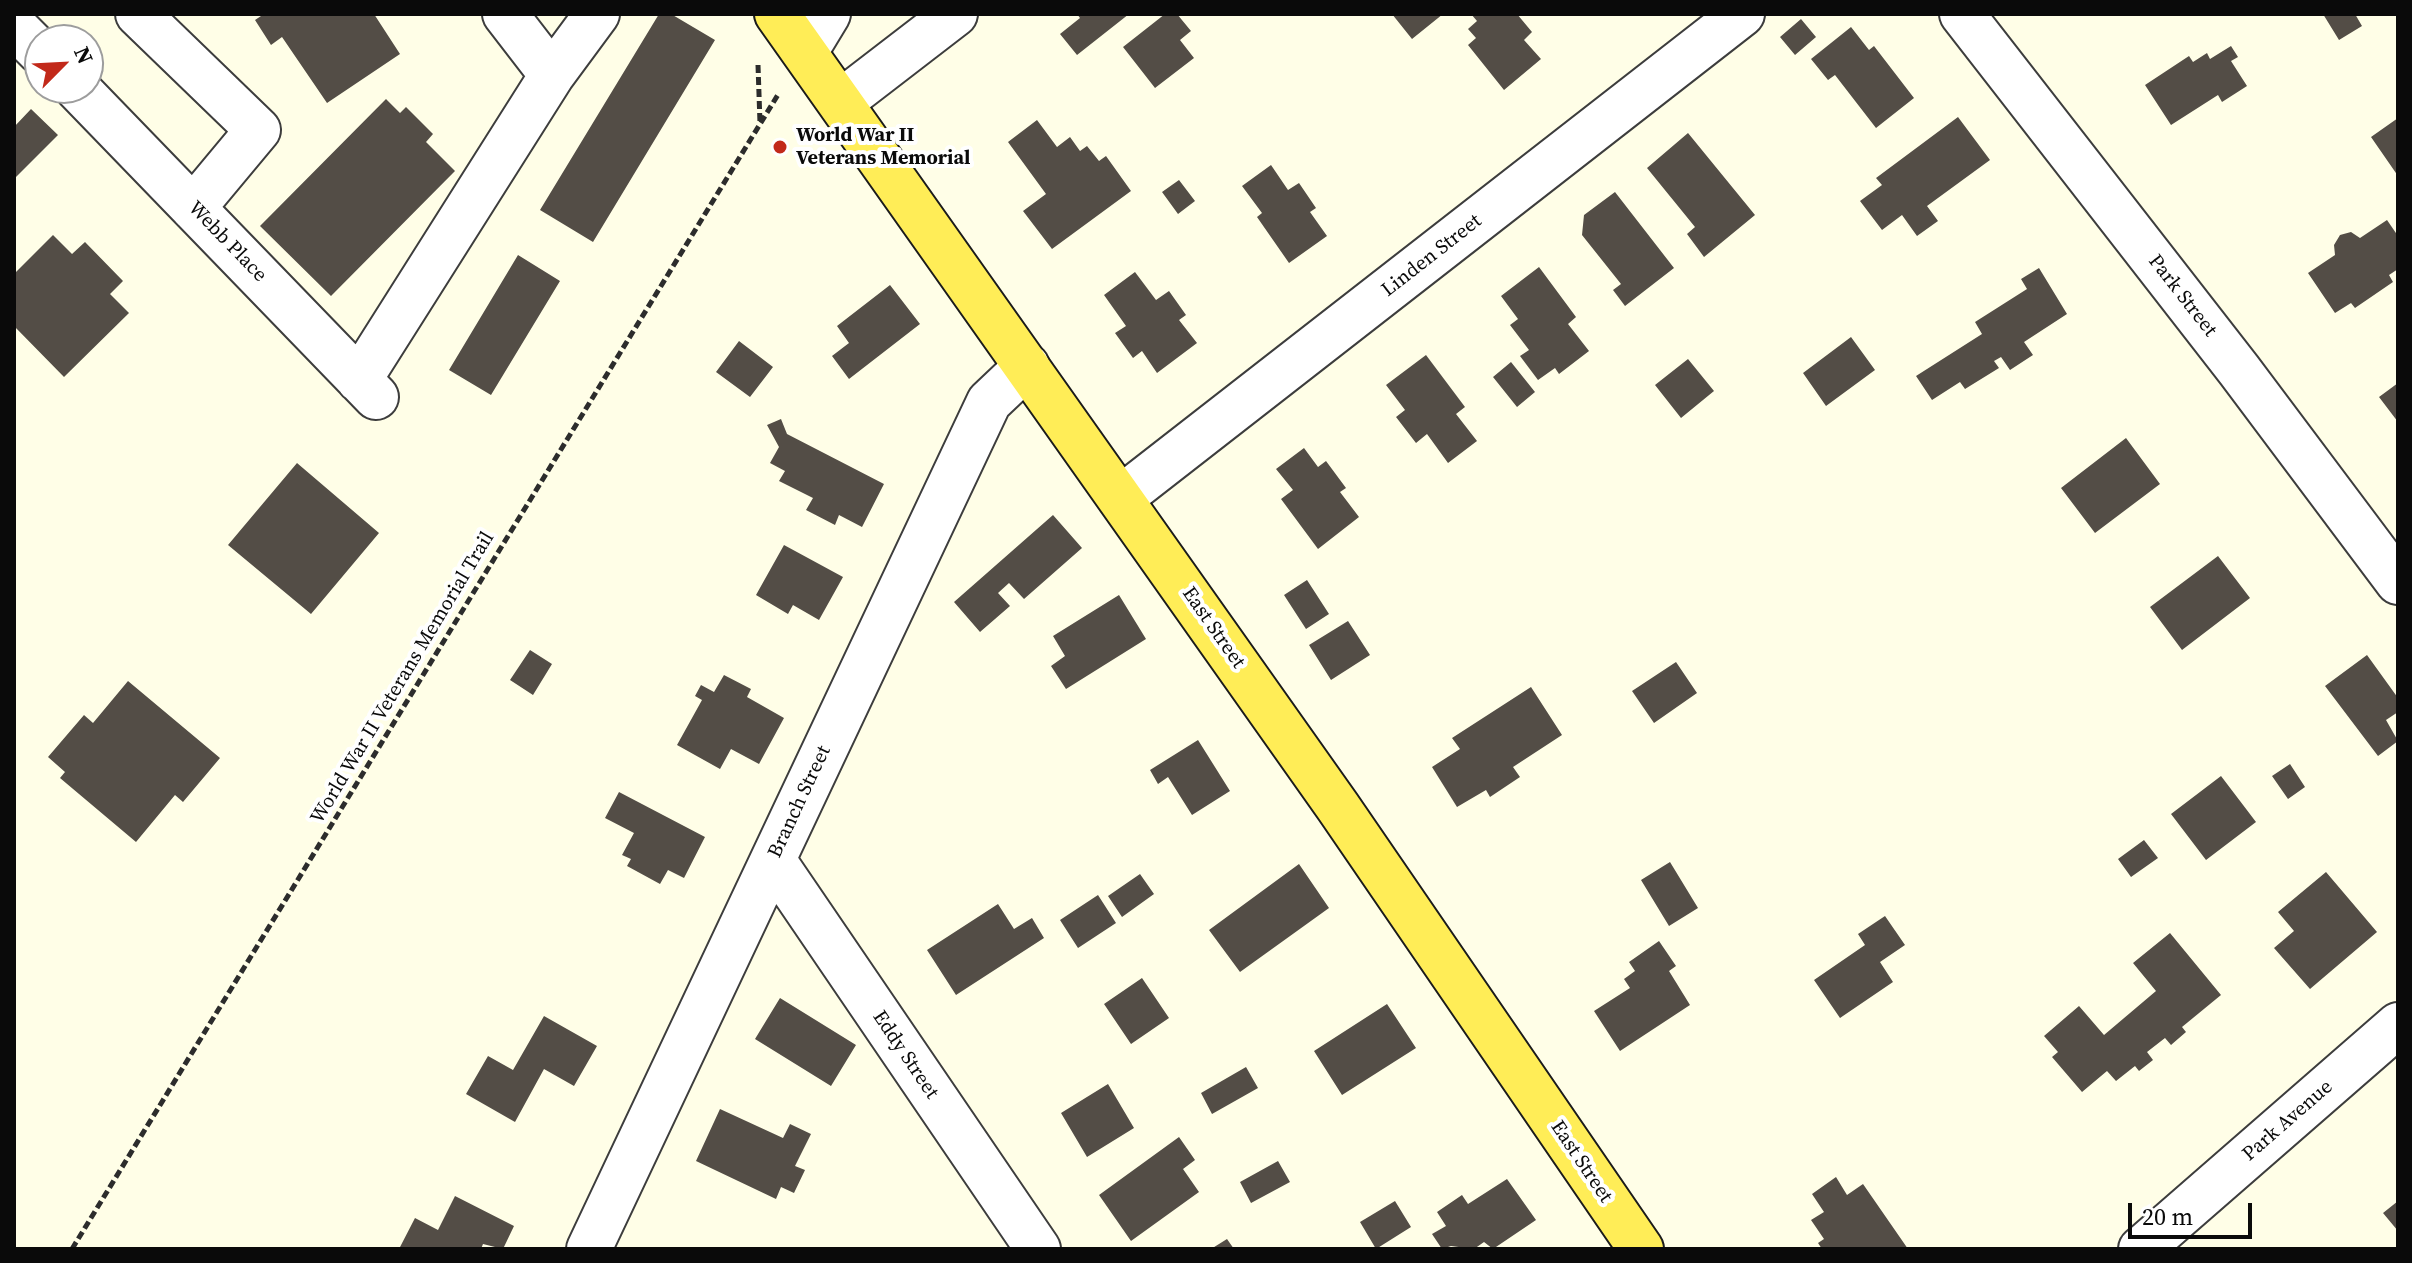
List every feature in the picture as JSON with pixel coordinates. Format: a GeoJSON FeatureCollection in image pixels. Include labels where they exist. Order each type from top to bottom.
{"type":"FeatureCollection","features":[{"type":"Feature","properties":{"kind":"main road","name":"East Street"},"geometry":{"type":"LineString","coordinates":[[777,14],[794,70],[842,101],[1122,497],[1641,1249]]}},
{"type":"Feature","properties":{"kind":"street"},"geometry":{"type":"LineString","coordinates":[[138,14],[258,130],[193,208]]}},
{"type":"Feature","properties":{"kind":"street"},"geometry":{"type":"LineString","coordinates":[[505,14],[552,75],[597,14]]}},
{"type":"Feature","properties":{"kind":"street"},"geometry":{"type":"LineString","coordinates":[[794,70],[828,14]]}},
{"type":"Feature","properties":{"kind":"street"},"geometry":{"type":"LineString","coordinates":[[842,101],[955,14]]}},
{"type":"Feature","properties":{"kind":"street","name":"Linden Street"},"geometry":{"type":"LineString","coordinates":[[1122,497],[1742,14]]}},
{"type":"Feature","properties":{"kind":"street","name":"Park Street"},"geometry":{"type":"LineString","coordinates":[[1962,14],[2239,370],[2398,582]]}},
{"type":"Feature","properties":{"kind":"street","name":"Webb Place"},"geometry":{"type":"LineString","coordinates":[[92,104],[368,388],[552,75]]}},
{"type":"Feature","properties":{"kind":"street","name":"Branch Street"},"geometry":{"type":"LineString","coordinates":[[589,1249],[989,402],[1027,366]]}},
{"type":"Feature","properties":{"kind":"street","name":"Eddy Street"},"geometry":{"type":"LineString","coordinates":[[773,860],[1038,1249]]}},
{"type":"Feature","properties":{"kind":"street","name":"Park Avenue"},"geometry":{"type":"LineString","coordinates":[[2141,1249],[2398,1025]]}},
{"type":"Feature","properties":{"kind":"path","name":"World War II Veterans Memorial Trail"},"geometry":{"type":"LineString","coordinates":[[72,1249],[794,70]]}},
{"type":"Feature","properties":{"kind":"building"},"geometry":{"type":"Polygon","coordinates":[[[264,14],[374,14],[400,54],[327,103],[282,37],[271,45],[255,20],[264,14]]]}},
{"type":"Feature","properties":{"kind":"building"},"geometry":{"type":"Polygon","coordinates":[[[659,14],[671,14],[715,40],[593,242],[540,210],[659,14]]]}},
{"type":"Feature","properties":{"kind":"building"},"geometry":{"type":"Polygon","coordinates":[[[1077,14],[1129,14],[1077,55],[1060,34],[1080,18],[1077,14]]]}},
{"type":"Feature","properties":{"kind":"building"},"geometry":{"type":"Polygon","coordinates":[[[1165,14],[1177,14],[1191,31],[1180,40],[1194,58],[1155,88],[1123,47],[1165,14]]]}},
{"type":"Feature","properties":{"kind":"building"},"geometry":{"type":"Polygon","coordinates":[[[1392,14],[1443,14],[1412,39],[1392,14]]]}},
{"type":"Feature","properties":{"kind":"building"},"geometry":{"type":"Polygon","coordinates":[[[1471,14],[1517,14],[1532,32],[1524,40],[1541,59],[1504,90],[1468,45],[1476,38],[1468,29],[1477,21],[1471,14]]]}},
{"type":"Feature","properties":{"kind":"building"},"geometry":{"type":"Polygon","coordinates":[[[2323,14],[2355,14],[2362,26],[2339,40],[2323,14]]]}},
{"type":"Feature","properties":{"kind":"building"},"geometry":{"type":"Polygon","coordinates":[[[1801,19],[1816,37],[1795,55],[1780,37],[1801,19]]]}},
{"type":"Feature","properties":{"kind":"building"},"geometry":{"type":"Polygon","coordinates":[[[1851,27],[1869,50],[1874,46],[1914,98],[1876,128],[1835,75],[1828,80],[1811,59],[1851,27]]]}},
{"type":"Feature","properties":{"kind":"building"},"geometry":{"type":"Polygon","coordinates":[[[2231,46],[2238,57],[2231,61],[2247,86],[2222,102],[2218,95],[2171,125],[2145,85],[2189,56],[2193,62],[2207,53],[2210,59],[2231,46]]]}},
{"type":"Feature","properties":{"kind":"building"},"geometry":{"type":"Polygon","coordinates":[[[386,99],[400,113],[406,107],[433,134],[426,142],[455,171],[331,296],[260,226],[386,99]]]}},
{"type":"Feature","properties":{"kind":"building"},"geometry":{"type":"Polygon","coordinates":[[[31,109],[58,135],[14,179],[14,127],[31,109]]]}},
{"type":"Feature","properties":{"kind":"building"},"geometry":{"type":"Polygon","coordinates":[[[1958,117],[1990,160],[1927,206],[1938,221],[1917,236],[1902,215],[1882,230],[1860,201],[1882,185],[1876,178],[1958,117]]]}},
{"type":"Feature","properties":{"kind":"building"},"geometry":{"type":"Polygon","coordinates":[[[2398,118],[2398,176],[2371,137],[2398,118]]]}},
{"type":"Feature","properties":{"kind":"building"},"geometry":{"type":"Polygon","coordinates":[[[1037,120],[1057,147],[1070,137],[1080,151],[1087,146],[1099,161],[1106,156],[1131,191],[1052,249],[1023,211],[1046,194],[1008,142],[1037,120]]]}},
{"type":"Feature","properties":{"kind":"building"},"geometry":{"type":"Polygon","coordinates":[[[1688,133],[1755,215],[1704,257],[1687,234],[1695,227],[1647,168],[1688,133]]]}},
{"type":"Feature","properties":{"kind":"building"},"geometry":{"type":"Polygon","coordinates":[[[1271,165],[1288,190],[1299,183],[1316,208],[1310,212],[1327,236],[1289,263],[1257,217],[1262,213],[1242,186],[1271,165]]]}},
{"type":"Feature","properties":{"kind":"building"},"geometry":{"type":"Polygon","coordinates":[[[1179,180],[1195,201],[1178,214],[1162,192],[1179,180]]]}},
{"type":"Feature","properties":{"kind":"building"},"geometry":{"type":"Polygon","coordinates":[[[1615,192],[1674,268],[1625,306],[1613,290],[1621,284],[1582,235],[1584,215],[1615,192]]]}},
{"type":"Feature","properties":{"kind":"building"},"geometry":{"type":"Polygon","coordinates":[[[2387,220],[2398,236],[2398,269],[2389,275],[2393,282],[2355,308],[2351,303],[2335,313],[2308,273],[2335,255],[2334,245],[2340,235],[2351,232],[2360,238],[2387,220]]]}},
{"type":"Feature","properties":{"kind":"building"},"geometry":{"type":"Polygon","coordinates":[[[53,235],[72,254],[85,242],[123,281],[110,294],[129,313],[64,377],[14,326],[14,274],[53,235]]]}},
{"type":"Feature","properties":{"kind":"building"},"geometry":{"type":"Polygon","coordinates":[[[518,255],[560,281],[491,395],[449,370],[518,255]]]}},
{"type":"Feature","properties":{"kind":"building"},"geometry":{"type":"Polygon","coordinates":[[[1539,267],[1576,317],[1568,324],[1589,351],[1559,374],[1555,368],[1538,380],[1520,356],[1529,350],[1510,325],[1518,319],[1501,296],[1539,267]]]}},
{"type":"Feature","properties":{"kind":"building"},"geometry":{"type":"Polygon","coordinates":[[[2039,268],[2067,314],[2024,342],[2033,355],[2010,370],[2001,357],[1994,361],[1999,368],[1965,389],[1960,382],[1932,400],[1916,376],[1982,334],[1975,322],[2027,289],[2021,279],[2039,268]]]}},
{"type":"Feature","properties":{"kind":"building"},"geometry":{"type":"Polygon","coordinates":[[[1135,272],[1156,300],[1169,291],[1186,315],[1179,320],[1197,343],[1157,373],[1142,351],[1133,358],[1115,333],[1126,326],[1104,295],[1135,272]]]}},
{"type":"Feature","properties":{"kind":"building"},"geometry":{"type":"Polygon","coordinates":[[[890,285],[920,324],[849,379],[832,356],[849,343],[837,326],[890,285]]]}},
{"type":"Feature","properties":{"kind":"building"},"geometry":{"type":"Polygon","coordinates":[[[1851,337],[1875,370],[1826,406],[1803,373],[1851,337]]]}},
{"type":"Feature","properties":{"kind":"building"},"geometry":{"type":"Polygon","coordinates":[[[739,341],[773,367],[750,397],[716,372],[739,341]]]}},
{"type":"Feature","properties":{"kind":"building"},"geometry":{"type":"Polygon","coordinates":[[[1426,355],[1465,407],[1456,414],[1477,441],[1448,463],[1427,434],[1416,443],[1396,417],[1405,410],[1386,385],[1426,355]]]}},
{"type":"Feature","properties":{"kind":"building"},"geometry":{"type":"Polygon","coordinates":[[[1688,359],[1714,391],[1681,418],[1655,385],[1688,359]]]}},
{"type":"Feature","properties":{"kind":"building"},"geometry":{"type":"Polygon","coordinates":[[[1511,362],[1535,392],[1517,407],[1493,377],[1511,362]]]}},
{"type":"Feature","properties":{"kind":"building"},"geometry":{"type":"Polygon","coordinates":[[[2398,383],[2398,422],[2379,397],[2398,383]]]}},
{"type":"Feature","properties":{"kind":"building"},"geometry":{"type":"Polygon","coordinates":[[[781,419],[787,434],[884,484],[862,527],[839,515],[835,525],[806,510],[813,498],[779,481],[785,471],[770,463],[779,447],[767,425],[781,419]]]}},
{"type":"Feature","properties":{"kind":"building"},"geometry":{"type":"Polygon","coordinates":[[[2126,438],[2160,484],[2095,533],[2061,488],[2126,438]]]}},
{"type":"Feature","properties":{"kind":"building"},"geometry":{"type":"Polygon","coordinates":[[[1304,448],[1318,467],[1326,461],[1346,488],[1340,492],[1359,517],[1318,549],[1281,499],[1293,490],[1276,469],[1304,448]]]}},
{"type":"Feature","properties":{"kind":"building"},"geometry":{"type":"Polygon","coordinates":[[[297,463],[379,533],[311,614],[228,545],[297,463]]]}},
{"type":"Feature","properties":{"kind":"building"},"geometry":{"type":"Polygon","coordinates":[[[1053,515],[1082,548],[1024,599],[1009,583],[998,593],[1010,606],[980,632],[954,602],[1053,515]]]}},
{"type":"Feature","properties":{"kind":"building"},"geometry":{"type":"Polygon","coordinates":[[[784,545],[843,577],[819,620],[793,605],[788,614],[756,595],[784,545]]]}},
{"type":"Feature","properties":{"kind":"building"},"geometry":{"type":"Polygon","coordinates":[[[2218,556],[2250,598],[2182,650],[2150,607],[2218,556]]]}},
{"type":"Feature","properties":{"kind":"building"},"geometry":{"type":"Polygon","coordinates":[[[1307,580],[1329,614],[1306,629],[1284,595],[1307,580]]]}},
{"type":"Feature","properties":{"kind":"building"},"geometry":{"type":"Polygon","coordinates":[[[1119,595],[1146,639],[1066,689],[1051,666],[1065,656],[1053,636],[1119,595]]]}},
{"type":"Feature","properties":{"kind":"building"},"geometry":{"type":"Polygon","coordinates":[[[1348,621],[1370,655],[1331,680],[1309,645],[1348,621]]]}},
{"type":"Feature","properties":{"kind":"building"},"geometry":{"type":"Polygon","coordinates":[[[530,650],[552,664],[533,695],[510,680],[530,650]]]}},
{"type":"Feature","properties":{"kind":"building"},"geometry":{"type":"Polygon","coordinates":[[[2367,655],[2398,698],[2398,712],[2386,720],[2398,741],[2378,756],[2325,686],[2367,655]]]}},
{"type":"Feature","properties":{"kind":"building"},"geometry":{"type":"Polygon","coordinates":[[[1676,662],[1697,693],[1654,723],[1632,691],[1676,662]]]}},
{"type":"Feature","properties":{"kind":"building"},"geometry":{"type":"Polygon","coordinates":[[[724,675],[751,689],[747,697],[784,718],[759,764],[731,749],[720,769],[677,745],[702,700],[695,696],[701,685],[714,692],[724,675]]]}},
{"type":"Feature","properties":{"kind":"building"},"geometry":{"type":"Polygon","coordinates":[[[128,681],[220,758],[183,802],[175,795],[136,842],[60,778],[65,772],[48,757],[84,715],[93,723],[128,681]]]}},
{"type":"Feature","properties":{"kind":"building"},"geometry":{"type":"Polygon","coordinates":[[[1531,687],[1562,735],[1513,767],[1520,777],[1490,797],[1486,790],[1457,807],[1432,767],[1460,749],[1452,738],[1531,687]]]}},
{"type":"Feature","properties":{"kind":"building"},"geometry":{"type":"Polygon","coordinates":[[[1198,740],[1230,791],[1192,815],[1168,777],[1158,784],[1150,770],[1198,740]]]}},
{"type":"Feature","properties":{"kind":"building"},"geometry":{"type":"Polygon","coordinates":[[[2290,764],[2305,787],[2288,799],[2272,776],[2290,764]]]}},
{"type":"Feature","properties":{"kind":"building"},"geometry":{"type":"Polygon","coordinates":[[[2221,776],[2256,822],[2206,860],[2171,814],[2221,776]]]}},
{"type":"Feature","properties":{"kind":"building"},"geometry":{"type":"Polygon","coordinates":[[[619,792],[705,837],[684,878],[668,870],[660,884],[627,866],[631,859],[622,855],[634,833],[605,818],[619,792]]]}},
{"type":"Feature","properties":{"kind":"building"},"geometry":{"type":"Polygon","coordinates":[[[2144,840],[2158,858],[2131,877],[2118,859],[2144,840]]]}},
{"type":"Feature","properties":{"kind":"building"},"geometry":{"type":"Polygon","coordinates":[[[1670,862],[1698,908],[1669,926],[1641,880],[1670,862]]]}},
{"type":"Feature","properties":{"kind":"building"},"geometry":{"type":"Polygon","coordinates":[[[1299,864],[1329,908],[1240,972],[1209,930],[1299,864]]]}},
{"type":"Feature","properties":{"kind":"building"},"geometry":{"type":"Polygon","coordinates":[[[2326,872],[2377,932],[2310,989],[2274,948],[2294,931],[2278,912],[2326,872]]]}},
{"type":"Feature","properties":{"kind":"building"},"geometry":{"type":"Polygon","coordinates":[[[1140,874],[1154,894],[1122,917],[1108,896],[1140,874]]]}},
{"type":"Feature","properties":{"kind":"building"},"geometry":{"type":"Polygon","coordinates":[[[1098,895],[1116,923],[1078,948],[1060,920],[1098,895]]]}},
{"type":"Feature","properties":{"kind":"building"},"geometry":{"type":"Polygon","coordinates":[[[998,904],[1014,929],[1032,918],[1044,938],[956,995],[927,950],[998,904]]]}},
{"type":"Feature","properties":{"kind":"building"},"geometry":{"type":"Polygon","coordinates":[[[1885,916],[1905,945],[1880,962],[1893,982],[1840,1018],[1814,980],[1865,945],[1858,934],[1885,916]]]}},
{"type":"Feature","properties":{"kind":"building"},"geometry":{"type":"Polygon","coordinates":[[[2170,933],[2221,995],[2182,1027],[2186,1032],[2171,1045],[2165,1038],[2147,1052],[2153,1060],[2139,1071],[2135,1066],[2116,1081],[2107,1071],[2082,1092],[2052,1057],[2058,1052],[2044,1036],[2079,1006],[2104,1035],[2156,991],[2133,963],[2170,933]]]}},
{"type":"Feature","properties":{"kind":"building"},"geometry":{"type":"Polygon","coordinates":[[[1659,941],[1676,966],[1669,971],[1690,1005],[1620,1051],[1594,1011],[1630,988],[1624,979],[1635,971],[1629,962],[1659,941]]]}},
{"type":"Feature","properties":{"kind":"building"},"geometry":{"type":"Polygon","coordinates":[[[1142,978],[1169,1018],[1131,1044],[1104,1004],[1142,978]]]}},
{"type":"Feature","properties":{"kind":"building"},"geometry":{"type":"Polygon","coordinates":[[[780,998],[856,1045],[831,1086],[755,1039],[780,998]]]}},
{"type":"Feature","properties":{"kind":"building"},"geometry":{"type":"Polygon","coordinates":[[[1387,1004],[1416,1048],[1342,1095],[1314,1051],[1387,1004]]]}},
{"type":"Feature","properties":{"kind":"building"},"geometry":{"type":"Polygon","coordinates":[[[544,1016],[597,1046],[574,1086],[544,1069],[515,1122],[466,1094],[488,1056],[513,1070],[544,1016]]]}},
{"type":"Feature","properties":{"kind":"building"},"geometry":{"type":"Polygon","coordinates":[[[1246,1067],[1258,1088],[1212,1114],[1201,1093],[1246,1067]]]}},
{"type":"Feature","properties":{"kind":"building"},"geometry":{"type":"Polygon","coordinates":[[[1108,1084],[1134,1128],[1087,1157],[1061,1113],[1108,1084]]]}},
{"type":"Feature","properties":{"kind":"building"},"geometry":{"type":"Polygon","coordinates":[[[720,1109],[783,1138],[790,1124],[811,1134],[795,1166],[805,1170],[794,1193],[781,1187],[776,1199],[696,1161],[720,1109]]]}},
{"type":"Feature","properties":{"kind":"building"},"geometry":{"type":"Polygon","coordinates":[[[1179,1137],[1195,1160],[1183,1169],[1199,1192],[1131,1241],[1099,1195],[1179,1137]]]}},
{"type":"Feature","properties":{"kind":"building"},"geometry":{"type":"Polygon","coordinates":[[[1278,1161],[1290,1182],[1251,1203],[1240,1182],[1278,1161]]]}},
{"type":"Feature","properties":{"kind":"building"},"geometry":{"type":"Polygon","coordinates":[[[1836,1177],[1847,1195],[1863,1184],[1908,1249],[1822,1249],[1818,1243],[1824,1239],[1811,1220],[1824,1212],[1812,1194],[1836,1177]]]}},
{"type":"Feature","properties":{"kind":"building"},"geometry":{"type":"Polygon","coordinates":[[[1507,1179],[1536,1220],[1493,1249],[1484,1242],[1474,1249],[1451,1246],[1442,1249],[1432,1234],[1446,1226],[1437,1212],[1462,1195],[1468,1204],[1507,1179]]]}},
{"type":"Feature","properties":{"kind":"building"},"geometry":{"type":"Polygon","coordinates":[[[455,1196],[514,1226],[503,1249],[483,1244],[481,1249],[399,1249],[415,1218],[438,1230],[455,1196]]]}},
{"type":"Feature","properties":{"kind":"building"},"geometry":{"type":"Polygon","coordinates":[[[1395,1201],[1411,1227],[1376,1249],[1360,1222],[1395,1201]]]}},
{"type":"Feature","properties":{"kind":"building"},"geometry":{"type":"Polygon","coordinates":[[[2398,1201],[2398,1231],[2383,1213],[2398,1201]]]}},
{"type":"Feature","properties":{"kind":"building"},"geometry":{"type":"Polygon","coordinates":[[[1227,1239],[1234,1249],[1211,1249],[1227,1239]]]}},
{"type":"Feature","properties":{"kind":"place","name":"World War II Veterans Memorial"},"geometry":{"type":"Point","coordinates":[780,147]}}]}
